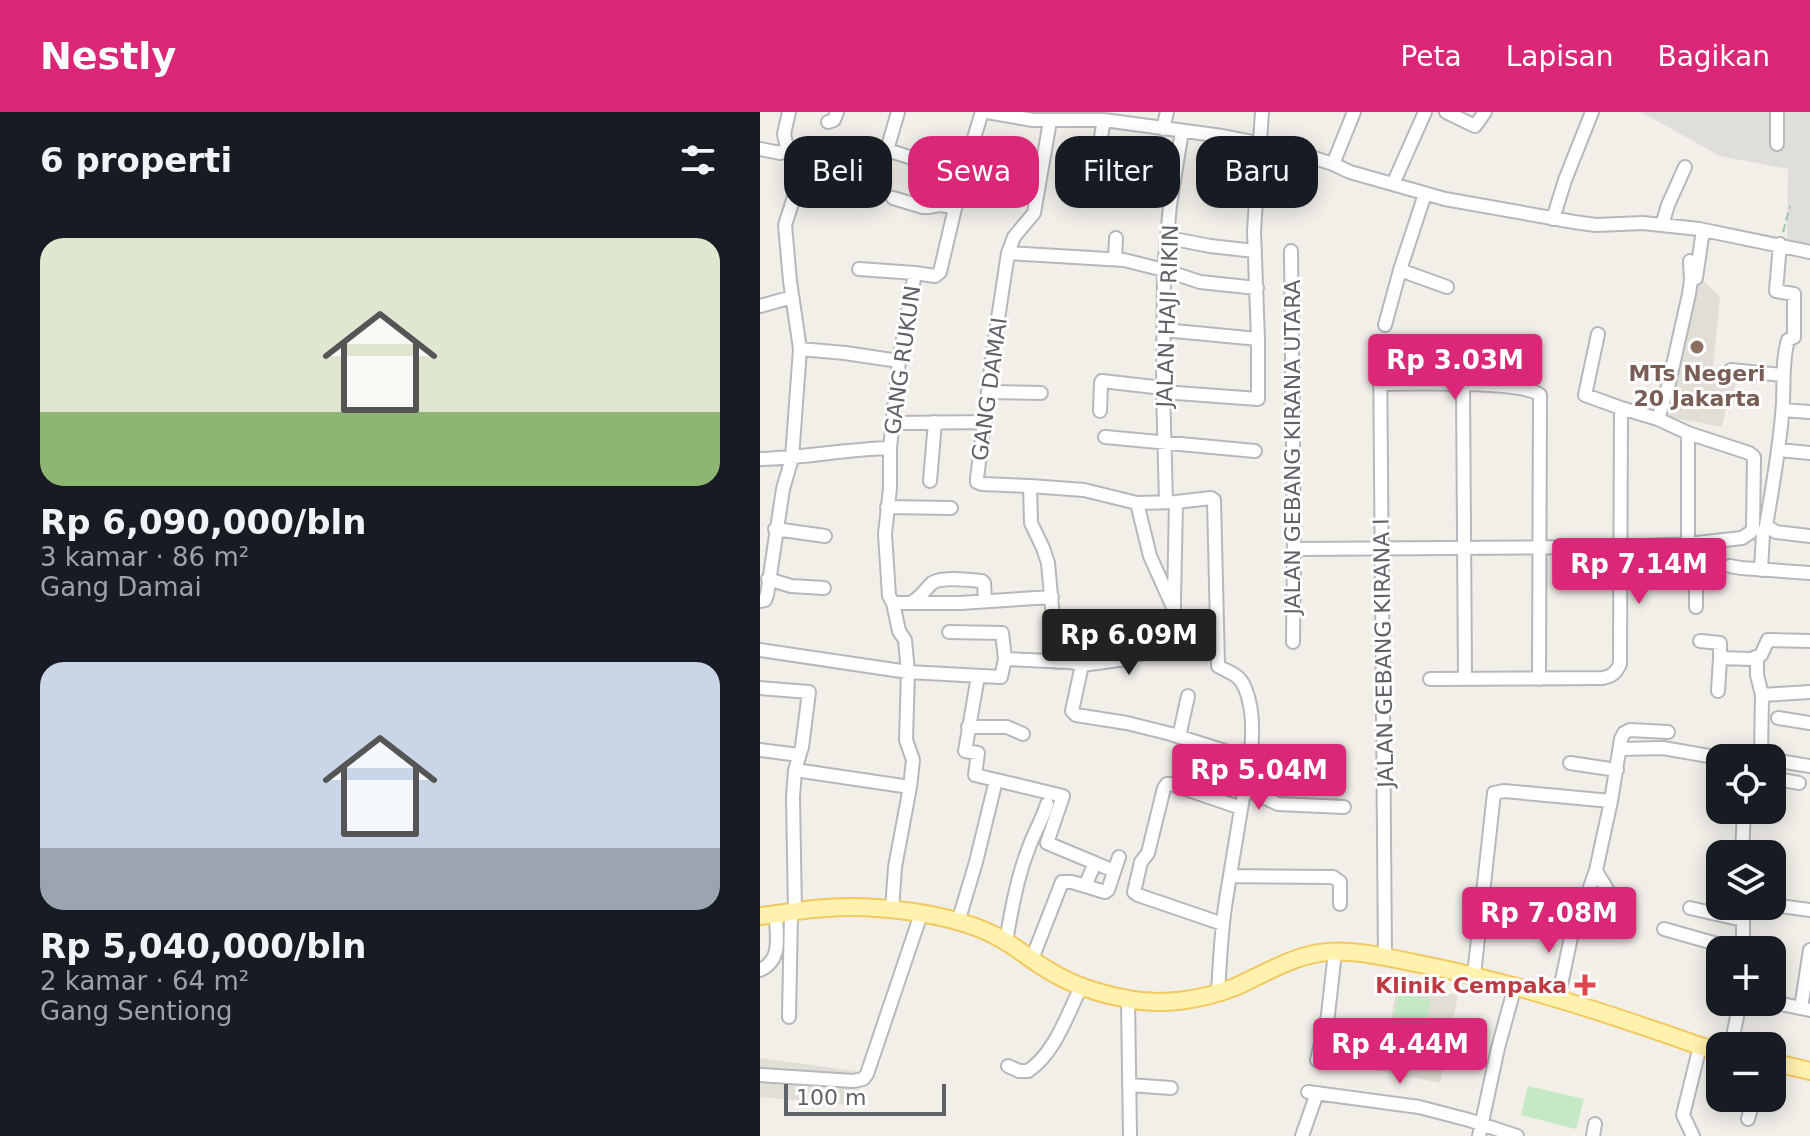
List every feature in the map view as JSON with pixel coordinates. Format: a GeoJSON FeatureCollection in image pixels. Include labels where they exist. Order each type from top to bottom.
{"type":"FeatureCollection","features":[{"type":"Feature","properties":{"kind":"main road"},"geometry":{"type":"LineString","coordinates":[[781,914],[825,908],[892,910],[958,922],[991,934],[1050,972],[1081,987],[1128,999],[1159,1002],[1218,992],[1318,953],[1385,957],[1515,986],[1706,1048]]}},
{"type":"Feature","properties":{"kind":"main road"},"geometry":{"type":"LineString","coordinates":[[1786,1065],[1810,1071]]}},
{"type":"Feature","properties":{"kind":"street"},"geometry":{"type":"LineString","coordinates":[[784,136],[789,112]]}},
{"type":"Feature","properties":{"kind":"street"},"geometry":{"type":"LineString","coordinates":[[898,112],[886,148],[908,157]]}},
{"type":"Feature","properties":{"kind":"street"},"geometry":{"type":"LineString","coordinates":[[984,112],[1033,120],[1104,120],[1222,136]]}},
{"type":"Feature","properties":{"kind":"street","name":"GANG RUKUN"},"geometry":{"type":"LineString","coordinates":[[976,136],[984,112]]}},
{"type":"Feature","properties":{"kind":"street"},"geometry":{"type":"LineString","coordinates":[[1163,129],[1167,112]]}},
{"type":"Feature","properties":{"kind":"street"},"geometry":{"type":"LineString","coordinates":[[1260,136],[1262,112]]}},
{"type":"Feature","properties":{"kind":"street"},"geometry":{"type":"LineString","coordinates":[[1333,164],[1354,112]]}},
{"type":"Feature","properties":{"kind":"street"},"geometry":{"type":"LineString","coordinates":[[1393,184],[1425,112]]}},
{"type":"Feature","properties":{"kind":"street"},"geometry":{"type":"LineString","coordinates":[[1446,112],[1475,126],[1485,112]]}},
{"type":"Feature","properties":{"kind":"street"},"geometry":{"type":"LineString","coordinates":[[1553,219],[1592,112]]}},
{"type":"Feature","properties":{"kind":"street"},"geometry":{"type":"LineString","coordinates":[[1777,112],[1777,144]]}},
{"type":"Feature","properties":{"kind":"street"},"geometry":{"type":"LineString","coordinates":[[1101,136],[1104,120]]}},
{"type":"Feature","properties":{"kind":"street","name":"GANG DAMAI"},"geometry":{"type":"LineString","coordinates":[[1030,486],[977,482],[1008,253],[1019,229],[1034,213],[1050,121]]}},
{"type":"Feature","properties":{"kind":"street","name":"JALAN HAJI RIKIN"},"geometry":{"type":"LineString","coordinates":[[1082,665],[1126,659],[1137,654],[1173,651],[1171,502],[1164,443],[1164,270],[1182,131]]}},
{"type":"Feature","properties":{"kind":"street"},"geometry":{"type":"LineString","coordinates":[[760,149],[780,153],[784,150]]}},
{"type":"Feature","properties":{"kind":"street"},"geometry":{"type":"LineString","coordinates":[[1318,160],[1445,199],[1596,225],[1643,223],[1703,230],[1810,252]]}},
{"type":"Feature","properties":{"kind":"street"},"geometry":{"type":"LineString","coordinates":[[1662,225],[1685,167]]}},
{"type":"Feature","properties":{"kind":"street"},"geometry":{"type":"LineString","coordinates":[[1385,325],[1425,194]]}},
{"type":"Feature","properties":{"kind":"street"},"geometry":{"type":"LineString","coordinates":[[893,198],[908,202]]}},
{"type":"Feature","properties":{"kind":"street"},"geometry":{"type":"LineString","coordinates":[[760,601],[765,600],[767,595],[766,546],[775,529],[792,458],[800,349],[785,225],[790,208]]}},
{"type":"Feature","properties":{"kind":"street","name":"GANG RUKUN"},"geometry":{"type":"LineString","coordinates":[[892,910],[895,867],[913,760],[906,740],[908,672],[905,640],[899,631],[888,588],[886,549],[890,448],[899,361],[915,273],[940,274],[954,208]]}},
{"type":"Feature","properties":{"kind":"street"},"geometry":{"type":"LineString","coordinates":[[1100,411],[1102,381],[1258,399],[1255,208]]}},
{"type":"Feature","properties":{"kind":"street"},"geometry":{"type":"LineString","coordinates":[[1695,288],[1703,230]]}},
{"type":"Feature","properties":{"kind":"street"},"geometry":{"type":"LineString","coordinates":[[1115,259],[1116,238]]}},
{"type":"Feature","properties":{"kind":"street"},"geometry":{"type":"LineString","coordinates":[[1169,238],[1255,251]]}},
{"type":"Feature","properties":{"kind":"street"},"geometry":{"type":"LineString","coordinates":[[1780,244],[1776,291],[1794,294],[1794,337]]}},
{"type":"Feature","properties":{"kind":"street","name":"JALAN GEBANG KIRANA UTARA"},"geometry":{"type":"LineString","coordinates":[[1291,251],[1293,642]]}},
{"type":"Feature","properties":{"kind":"street"},"geometry":{"type":"LineString","coordinates":[[1008,253],[1115,259],[1200,282],[1257,288]]}},
{"type":"Feature","properties":{"kind":"street"},"geometry":{"type":"LineString","coordinates":[[1658,419],[1683,327],[1691,280],[1690,261]]}},
{"type":"Feature","properties":{"kind":"street"},"geometry":{"type":"LineString","coordinates":[[859,269],[915,273]]}},
{"type":"Feature","properties":{"kind":"street"},"geometry":{"type":"LineString","coordinates":[[1400,270],[1447,287]]}},
{"type":"Feature","properties":{"kind":"street"},"geometry":{"type":"LineString","coordinates":[[760,306],[792,297]]}},
{"type":"Feature","properties":{"kind":"street"},"geometry":{"type":"LineString","coordinates":[[1164,330],[1258,339]]}},
{"type":"Feature","properties":{"kind":"street"},"geometry":{"type":"LineString","coordinates":[[1294,549],[1622,547],[1692,544],[1747,535],[1753,528],[1754,457],[1658,419],[1585,395],[1598,334]]}},
{"type":"Feature","properties":{"kind":"street"},"geometry":{"type":"LineString","coordinates":[[1761,570],[1763,534],[1779,450],[1787,342],[1794,337],[1810,338]]}},
{"type":"Feature","properties":{"kind":"street","name":"JALAN GEBANG KIRANA I"},"geometry":{"type":"LineString","coordinates":[[1380,348],[1385,957]]}},
{"type":"Feature","properties":{"kind":"street"},"geometry":{"type":"LineString","coordinates":[[800,349],[899,361]]}},
{"type":"Feature","properties":{"kind":"street"},"geometry":{"type":"LineString","coordinates":[[1731,370],[1783,375]]}},
{"type":"Feature","properties":{"kind":"street"},"geometry":{"type":"LineString","coordinates":[[1380,384],[1463,384],[1530,389],[1540,395],[1539,679]]}},
{"type":"Feature","properties":{"kind":"street"},"geometry":{"type":"LineString","coordinates":[[1463,384],[1465,679]]}},
{"type":"Feature","properties":{"kind":"street"},"geometry":{"type":"LineString","coordinates":[[988,392],[1041,393]]}},
{"type":"Feature","properties":{"kind":"street"},"geometry":{"type":"LineString","coordinates":[[1430,679],[1603,678],[1615,673],[1620,664],[1621,408]]}},
{"type":"Feature","properties":{"kind":"street"},"geometry":{"type":"LineString","coordinates":[[1783,410],[1810,412]]}},
{"type":"Feature","properties":{"kind":"street"},"geometry":{"type":"LineString","coordinates":[[930,481],[935,422]]}},
{"type":"Feature","properties":{"kind":"street"},"geometry":{"type":"LineString","coordinates":[[893,423],[985,422]]}},
{"type":"Feature","properties":{"kind":"street"},"geometry":{"type":"LineString","coordinates":[[1688,433],[1696,607]]}},
{"type":"Feature","properties":{"kind":"street"},"geometry":{"type":"LineString","coordinates":[[1105,437],[1255,451]]}},
{"type":"Feature","properties":{"kind":"street"},"geometry":{"type":"LineString","coordinates":[[760,459],[890,448]]}},
{"type":"Feature","properties":{"kind":"street"},"geometry":{"type":"LineString","coordinates":[[1779,450],[1810,453]]}},
{"type":"Feature","properties":{"kind":"street"},"geometry":{"type":"LineString","coordinates":[[1057,662],[1046,555],[1031,523],[1030,486],[1084,490],[1137,503],[1214,500],[1218,666],[1236,674],[1245,686],[1252,715],[1246,789],[1223,924],[1218,992]]}},
{"type":"Feature","properties":{"kind":"street"},"geometry":{"type":"LineString","coordinates":[[1137,503],[1150,556],[1174,609]]}},
{"type":"Feature","properties":{"kind":"street"},"geometry":{"type":"LineString","coordinates":[[887,507],[951,508]]}},
{"type":"Feature","properties":{"kind":"street"},"geometry":{"type":"LineString","coordinates":[[1766,526],[1776,532],[1810,536]]}},
{"type":"Feature","properties":{"kind":"street"},"geometry":{"type":"LineString","coordinates":[[775,529],[825,536]]}},
{"type":"Feature","properties":{"kind":"street"},"geometry":{"type":"LineString","coordinates":[[1730,566],[1810,573]]}},
{"type":"Feature","properties":{"kind":"street"},"geometry":{"type":"LineString","coordinates":[[768,579],[791,586],[824,588]]}},
{"type":"Feature","properties":{"kind":"street"},"geometry":{"type":"LineString","coordinates":[[910,603],[922,595],[933,581],[943,579],[984,582],[985,601]]}},
{"type":"Feature","properties":{"kind":"street"},"geometry":{"type":"LineString","coordinates":[[893,603],[1052,597]]}},
{"type":"Feature","properties":{"kind":"street"},"geometry":{"type":"LineString","coordinates":[[760,650],[908,672],[1001,677],[1005,659],[1002,633],[949,632]]}},
{"type":"Feature","properties":{"kind":"street"},"geometry":{"type":"LineString","coordinates":[[1720,658],[1757,658],[1768,640],[1810,641]]}},
{"type":"Feature","properties":{"kind":"street"},"geometry":{"type":"LineString","coordinates":[[1700,641],[1720,643],[1718,691]]}},
{"type":"Feature","properties":{"kind":"street"},"geometry":{"type":"LineString","coordinates":[[1757,658],[1762,695],[1761,744]]}},
{"type":"Feature","properties":{"kind":"street"},"geometry":{"type":"LineString","coordinates":[[1005,659],[1082,665],[1072,711],[1074,714],[1127,723],[1179,737],[1301,781],[1323,784]]}},
{"type":"Feature","properties":{"kind":"street"},"geometry":{"type":"LineString","coordinates":[[978,676],[965,751],[978,753],[975,775],[1063,796],[1047,843],[1095,863],[1138,895],[1223,924]]}},
{"type":"Feature","properties":{"kind":"street"},"geometry":{"type":"LineString","coordinates":[[760,688],[809,692],[795,770],[793,817],[777,951],[771,964],[760,970]]}},
{"type":"Feature","properties":{"kind":"street"},"geometry":{"type":"LineString","coordinates":[[1762,695],[1810,692]]}},
{"type":"Feature","properties":{"kind":"street"},"geometry":{"type":"LineString","coordinates":[[1179,737],[1188,696]]}},
{"type":"Feature","properties":{"kind":"street"},"geometry":{"type":"LineString","coordinates":[[1778,718],[1810,723]]}},
{"type":"Feature","properties":{"kind":"street"},"geometry":{"type":"LineString","coordinates":[[968,727],[1007,727],[1023,734]]}},
{"type":"Feature","properties":{"kind":"street"},"geometry":{"type":"LineString","coordinates":[[1558,999],[1575,918],[1596,870],[1622,735],[1627,731],[1668,732]]}},
{"type":"Feature","properties":{"kind":"street"},"geometry":{"type":"LineString","coordinates":[[1620,749],[1663,748],[1706,756]]}},
{"type":"Feature","properties":{"kind":"street"},"geometry":{"type":"LineString","coordinates":[[760,750],[799,755]]}},
{"type":"Feature","properties":{"kind":"street"},"geometry":{"type":"LineString","coordinates":[[1786,762],[1810,766]]}},
{"type":"Feature","properties":{"kind":"street"},"geometry":{"type":"LineString","coordinates":[[1570,763],[1617,770]]}},
{"type":"Feature","properties":{"kind":"street"},"geometry":{"type":"LineString","coordinates":[[795,770],[910,787]]}},
{"type":"Feature","properties":{"kind":"street"},"geometry":{"type":"LineString","coordinates":[[958,922],[996,780]]}},
{"type":"Feature","properties":{"kind":"street"},"geometry":{"type":"LineString","coordinates":[[1786,781],[1799,783]]}},
{"type":"Feature","properties":{"kind":"street"},"geometry":{"type":"LineString","coordinates":[[1134,890],[1167,784],[1241,808]]}},
{"type":"Feature","properties":{"kind":"street"},"geometry":{"type":"LineString","coordinates":[[1246,789],[1278,804],[1344,807]]}},
{"type":"Feature","properties":{"kind":"street"},"geometry":{"type":"LineString","coordinates":[[1474,975],[1494,793],[1504,791],[1611,801]]}},
{"type":"Feature","properties":{"kind":"street"},"geometry":{"type":"LineString","coordinates":[[1006,942],[1028,848],[1047,804]]}},
{"type":"Feature","properties":{"kind":"street"},"geometry":{"type":"LineString","coordinates":[[1032,959],[1062,882],[1105,892],[1119,857]]}},
{"type":"Feature","properties":{"kind":"street"},"geometry":{"type":"LineString","coordinates":[[1085,886],[1095,863]]}},
{"type":"Feature","properties":{"kind":"street"},"geometry":{"type":"LineString","coordinates":[[1581,908],[1601,907],[1609,902],[1608,890],[1596,870]]}},
{"type":"Feature","properties":{"kind":"street"},"geometry":{"type":"LineString","coordinates":[[1231,876],[1333,877],[1340,882],[1340,904]]}},
{"type":"Feature","properties":{"kind":"street"},"geometry":{"type":"LineString","coordinates":[[1786,907],[1810,910]]}},
{"type":"Feature","properties":{"kind":"street"},"geometry":{"type":"LineString","coordinates":[[1690,908],[1706,912]]}},
{"type":"Feature","properties":{"kind":"street"},"geometry":{"type":"LineString","coordinates":[[781,914],[789,1017]]}},
{"type":"Feature","properties":{"kind":"street"},"geometry":{"type":"LineString","coordinates":[[760,1075],[863,1079],[921,914]]}},
{"type":"Feature","properties":{"kind":"street"},"geometry":{"type":"LineString","coordinates":[[1741,936],[1743,920]]}},
{"type":"Feature","properties":{"kind":"street"},"geometry":{"type":"LineString","coordinates":[[1664,929],[1706,941]]}},
{"type":"Feature","properties":{"kind":"street"},"geometry":{"type":"LineString","coordinates":[[1805,1009],[1810,950]]}},
{"type":"Feature","properties":{"kind":"street"},"geometry":{"type":"LineString","coordinates":[[1317,1060],[1328,1015],[1335,952]]}},
{"type":"Feature","properties":{"kind":"street"},"geometry":{"type":"LineString","coordinates":[[1480,1130],[1515,986]]}},
{"type":"Feature","properties":{"kind":"street"},"geometry":{"type":"LineString","coordinates":[[1008,1066],[1028,1071],[1043,1057],[1081,987]]}},
{"type":"Feature","properties":{"kind":"street"},"geometry":{"type":"LineString","coordinates":[[1128,999],[1130,1136]]}},
{"type":"Feature","properties":{"kind":"street"},"geometry":{"type":"LineString","coordinates":[[1693,1136],[1683,1115],[1700,1046]]}},
{"type":"Feature","properties":{"kind":"street"},"geometry":{"type":"LineString","coordinates":[[1129,1085],[1171,1088]]}},
{"type":"Feature","properties":{"kind":"street"},"geometry":{"type":"LineString","coordinates":[[1302,1136],[1313,1092],[1419,1107],[1480,1130],[1517,1136]]}},
{"type":"Feature","properties":{"kind":"street"},"geometry":{"type":"LineString","coordinates":[[1748,1119],[1750,1112]]}},
{"type":"Feature","properties":{"kind":"path"},"geometry":{"type":"LineString","coordinates":[[1780,244],[1790,206]]}},
{"type":"Feature","properties":{"kind":"shaded area"},"geometry":{"type":"Polygon","coordinates":[[[1641,112],[1810,112],[1810,250],[1787,243],[1788,169],[1720,156],[1641,112]]]}},
{"type":"Feature","properties":{"kind":"shaded area","name":"MTs Negeri 20 Jakarta"},"geometry":{"type":"Polygon","coordinates":[[[1704,235],[1709,236],[1698,276],[1720,297],[1713,368],[1736,372],[1733,407],[1726,407],[1722,427],[1664,416],[1704,235]]]}},
{"type":"Feature","properties":{"kind":"shaded area"},"geometry":{"type":"Polygon","coordinates":[[[1397,985],[1458,995],[1440,1083],[1349,1065],[1361,1031],[1376,1035],[1380,1025],[1390,1025],[1397,985]]]}},
{"type":"Feature","properties":{"kind":"shaded area"},"geometry":{"type":"Polygon","coordinates":[[[760,1058],[862,1072],[858,1106],[760,1097],[760,1058]]]}},
{"type":"Feature","properties":{"kind":"green space"},"geometry":{"type":"Polygon","coordinates":[[[1398,993],[1431,999],[1421,1054],[1388,1048],[1398,993]]]}},
{"type":"Feature","properties":{"kind":"green space"},"geometry":{"type":"Polygon","coordinates":[[[1528,1086],[1584,1099],[1576,1129],[1521,1115],[1528,1086]]]}},
{"type":"Feature","properties":{"kind":"place","name":"MTs Negeri 20 Jakarta"},"geometry":{"type":"Point","coordinates":[1697,347]}},
{"type":"Feature","properties":{"kind":"place","name":"Klinik Cempaka"},"geometry":{"type":"Point","coordinates":[1585,985]}}]}
